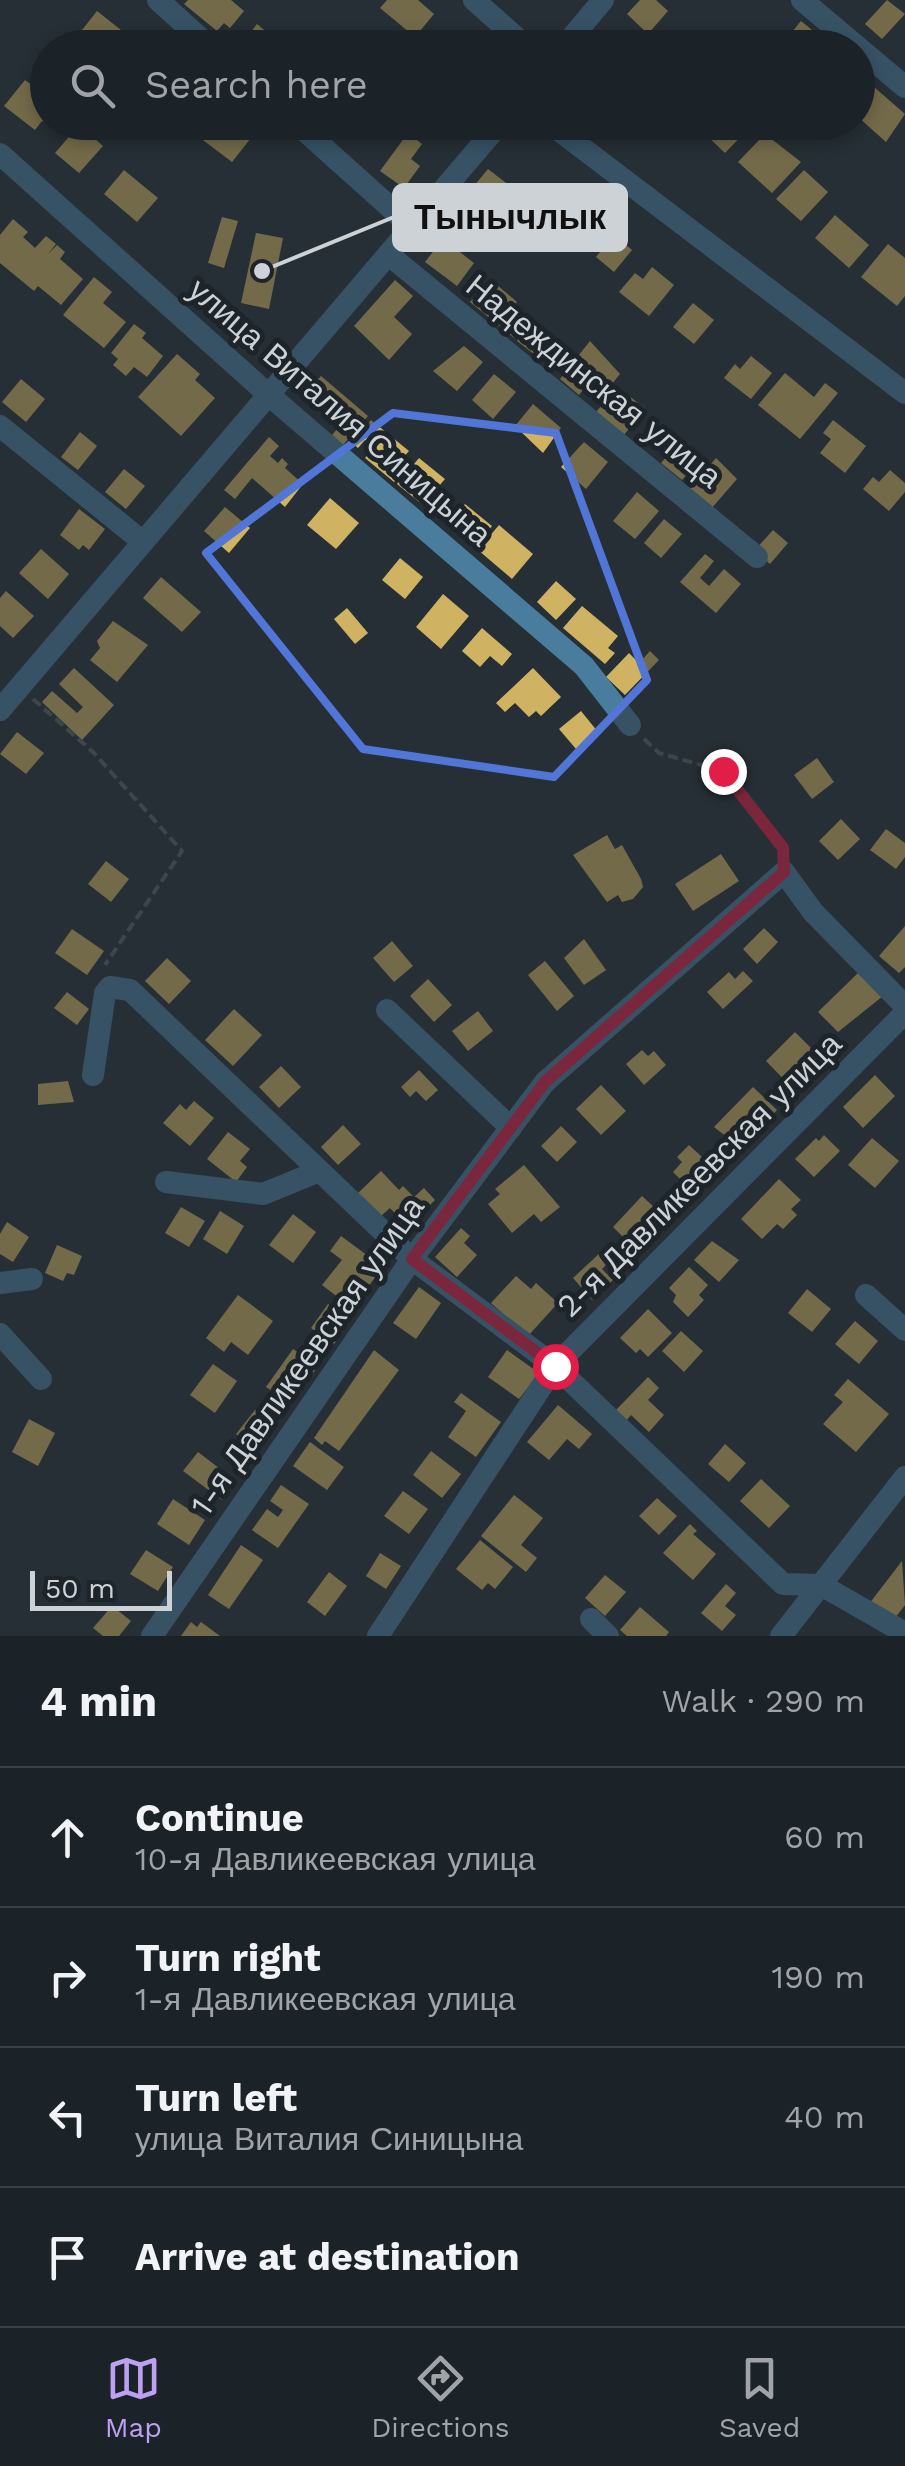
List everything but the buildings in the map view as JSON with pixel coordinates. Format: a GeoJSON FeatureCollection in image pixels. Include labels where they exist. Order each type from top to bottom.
{"type":"FeatureCollection","features":[{"type":"Feature","properties":{"kind":"street"},"geometry":{"type":"LineString","coordinates":[[158,0],[191,30]]}},
{"type":"Feature","properties":{"kind":"street"},"geometry":{"type":"LineString","coordinates":[[474,0],[508,30]]}},
{"type":"Feature","properties":{"kind":"street"},"geometry":{"type":"LineString","coordinates":[[578,30],[603,0]]}},
{"type":"Feature","properties":{"kind":"street"},"geometry":{"type":"LineString","coordinates":[[802,0],[838,30]]}},
{"type":"Feature","properties":{"kind":"street"},"geometry":{"type":"LineString","coordinates":[[875,62],[905,87]]}},
{"type":"Feature","properties":{"kind":"street"},"geometry":{"type":"LineString","coordinates":[[315,140],[412,228]]}},
{"type":"Feature","properties":{"kind":"street"},"geometry":{"type":"LineString","coordinates":[[0,710],[486,140]]}},
{"type":"Feature","properties":{"kind":"street"},"geometry":{"type":"LineString","coordinates":[[572,140],[905,393]]}},
{"type":"Feature","properties":{"kind":"street","name":"улица Виталия Синицына"},"geometry":{"type":"LineString","coordinates":[[0,154],[270,396],[584,666],[630,726]]}},
{"type":"Feature","properties":{"kind":"street","name":"Надеждинская улица"},"geometry":{"type":"LineString","coordinates":[[388,254],[758,557]]}},
{"type":"Feature","properties":{"kind":"street"},"geometry":{"type":"LineString","coordinates":[[0,426],[144,542]]}},
{"type":"Feature","properties":{"kind":"street"},"geometry":{"type":"LineString","coordinates":[[784,872],[813,912],[905,1009]]}},
{"type":"Feature","properties":{"kind":"street","name":"1-я Давликеевская улица"},"geometry":{"type":"LineString","coordinates":[[152,1636],[412,1259],[545,1082],[784,872]]}},
{"type":"Feature","properties":{"kind":"street"},"geometry":{"type":"LineString","coordinates":[[93,1074],[102,1007],[120,989],[412,1259],[555,1366],[784,1584],[822,1585],[905,1633]]}},
{"type":"Feature","properties":{"kind":"street","name":"2-я Давликеевская улица"},"geometry":{"type":"LineString","coordinates":[[378,1636],[555,1366],[905,1009]]}},
{"type":"Feature","properties":{"kind":"street"},"geometry":{"type":"LineString","coordinates":[[388,1010],[510,1128]]}},
{"type":"Feature","properties":{"kind":"street"},"geometry":{"type":"LineString","coordinates":[[166,1182],[263,1194],[318,1172]]}},
{"type":"Feature","properties":{"kind":"street"},"geometry":{"type":"LineString","coordinates":[[0,1283],[32,1280]]}},
{"type":"Feature","properties":{"kind":"street"},"geometry":{"type":"LineString","coordinates":[[866,1295],[905,1330]]}},
{"type":"Feature","properties":{"kind":"street"},"geometry":{"type":"LineString","coordinates":[[0,1334],[41,1378]]}},
{"type":"Feature","properties":{"kind":"street"},"geometry":{"type":"LineString","coordinates":[[781,1636],[905,1477]]}},
{"type":"Feature","properties":{"kind":"path"},"geometry":{"type":"LineString","coordinates":[[19,688],[92,752],[182,850],[102,970],[120,989]]}},
{"type":"Feature","properties":{"kind":"path"},"geometry":{"type":"LineString","coordinates":[[660,752],[723,771],[783,848],[784,872]]}},
{"type":"Feature","properties":{"kind":"highlighted area"},"geometry":{"type":"Polygon","coordinates":[[[393,413],[556,433],[647,680],[554,777],[363,749],[206,553],[393,413]]]}},
{"type":"Feature","properties":{"kind":"place","name":"Тынычлык"},"geometry":{"type":"Point","coordinates":[262,271]}},
{"type":"Feature","properties":{"kind":"route"},"geometry":{"type":"LineString","coordinates":[[555,1366],[412,1259],[545,1082],[784,872],[783,848],[723,771]]}}]}
